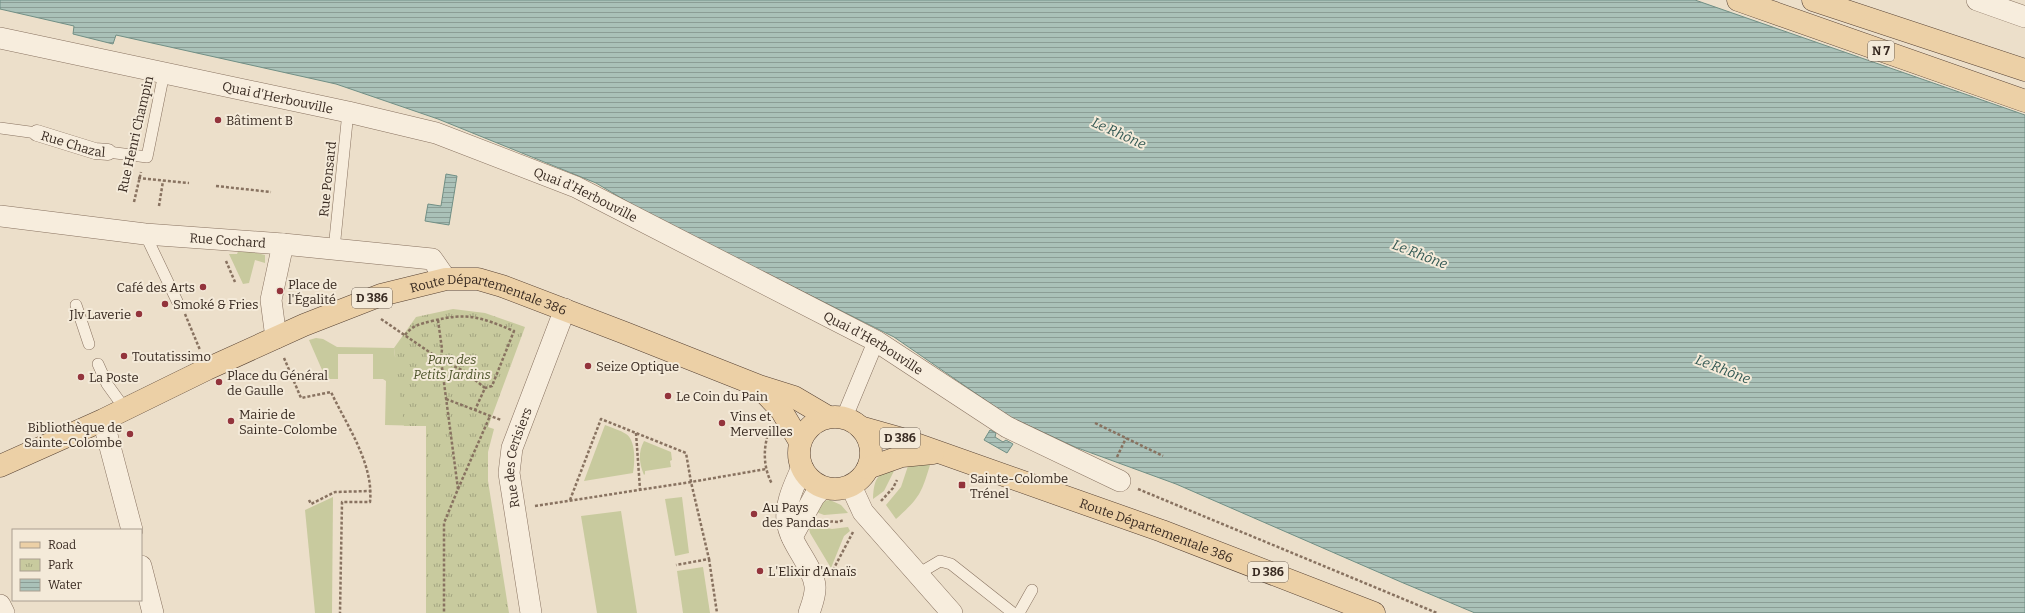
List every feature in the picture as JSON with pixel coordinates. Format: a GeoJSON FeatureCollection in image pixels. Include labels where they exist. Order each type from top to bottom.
{"type":"FeatureCollection","features":[{"type":"Feature","properties":{"kind":"main road","name":"N 7"},"geometry":{"type":"LineString","coordinates":[[1738,0],[2025,101]]}},
{"type":"Feature","properties":{"kind":"main road","name":"N 7"},"geometry":{"type":"LineString","coordinates":[[1813,0],[2025,70]]}},
{"type":"Feature","properties":{"kind":"main road","name":"Route Départementale 386"},"geometry":{"type":"LineString","coordinates":[[0,466],[103,420],[276,338],[374,297],[446,279],[478,279],[502,286],[565,309],[759,386],[794,397],[844,421],[899,438],[1162,531],[1374,613]]}},
{"type":"Feature","properties":{"kind":"main road","name":"Route Départementale 386"},"geometry":{"type":"LineString","coordinates":[[759,386],[781,410],[800,442]]}},
{"type":"Feature","properties":{"kind":"main road"},"geometry":{"type":"LineString","coordinates":[[844,421],[867,436],[871,446],[871,457],[868,468],[864,476],[851,486],[838,489],[822,487],[810,479],[802,467],[799,455],[800,442],[810,426],[844,421]]}},
{"type":"Feature","properties":{"kind":"main road","name":"Route Départementale 386"},"geometry":{"type":"LineString","coordinates":[[868,468],[902,456],[938,453]]}},
{"type":"Feature","properties":{"kind":"street"},"geometry":{"type":"LineString","coordinates":[[1976,0],[2025,17]]}},
{"type":"Feature","properties":{"kind":"street","name":"Quai d'Herbouville"},"geometry":{"type":"LineString","coordinates":[[0,38],[348,112],[436,133],[576,187],[876,341],[1007,427],[1120,481]]}},
{"type":"Feature","properties":{"kind":"street","name":"Rue Chazal"},"geometry":{"type":"LineString","coordinates":[[37,133],[95,151],[108,152]]}},
{"type":"Feature","properties":{"kind":"street","name":"Rue Cochard"},"geometry":{"type":"LineString","coordinates":[[0,216],[145,234],[283,244],[432,259],[446,279]]}},
{"type":"Feature","properties":{"kind":"street"},"geometry":{"type":"LineString","coordinates":[[276,338],[271,300],[283,244]]}},
{"type":"Feature","properties":{"kind":"street","name":"Rue des Cerisiers"},"geometry":{"type":"LineString","coordinates":[[531,613],[509,473],[509,461],[512,448],[565,309]]}},
{"type":"Feature","properties":{"kind":"street"},"geometry":{"type":"LineString","coordinates":[[844,421],[876,341]]}},
{"type":"Feature","properties":{"kind":"street"},"geometry":{"type":"LineString","coordinates":[[103,420],[132,529]]}},
{"type":"Feature","properties":{"kind":"street"},"geometry":{"type":"LineString","coordinates":[[802,467],[788,503],[787,521],[792,537],[815,585],[813,602],[809,613]]}},
{"type":"Feature","properties":{"kind":"street"},"geometry":{"type":"LineString","coordinates":[[851,486],[863,512],[952,613]]}},
{"type":"Feature","properties":{"kind":"street"},"geometry":{"type":"LineString","coordinates":[[792,537],[814,497],[822,487]]}},
{"type":"Feature","properties":{"kind":"street"},"geometry":{"type":"LineString","coordinates":[[142,570],[153,613]]}},
{"type":"Feature","properties":{"kind":"street"},"geometry":{"type":"LineString","coordinates":[[0,605],[4,613]]}},
{"type":"Feature","properties":{"kind":"lane","name":"Rue Henri Champin"},"geometry":{"type":"LineString","coordinates":[[147,157],[164,73]]}},
{"type":"Feature","properties":{"kind":"lane","name":"Rue Ponsard"},"geometry":{"type":"LineString","coordinates":[[334,249],[348,112]]}},
{"type":"Feature","properties":{"kind":"lane","name":"Rue Chazal"},"geometry":{"type":"LineString","coordinates":[[0,128],[37,133]]}},
{"type":"Feature","properties":{"kind":"lane","name":"Rue Chazal"},"geometry":{"type":"LineString","coordinates":[[108,152],[147,157]]}},
{"type":"Feature","properties":{"kind":"lane"},"geometry":{"type":"LineString","coordinates":[[145,234],[180,305]]}},
{"type":"Feature","properties":{"kind":"lane"},"geometry":{"type":"LineString","coordinates":[[76,305],[89,344]]}},
{"type":"Feature","properties":{"kind":"lane"},"geometry":{"type":"LineString","coordinates":[[98,364],[107,384],[125,409]]}},
{"type":"Feature","properties":{"kind":"lane"},"geometry":{"type":"LineString","coordinates":[[918,574],[940,561],[952,564],[1013,613]]}},
{"type":"Feature","properties":{"kind":"lane"},"geometry":{"type":"LineString","coordinates":[[1019,613],[1032,590]]}},
{"type":"Feature","properties":{"kind":"path","name":"Rue Henri Champin"},"geometry":{"type":"LineString","coordinates":[[134,202],[138,178],[147,157]]}},
{"type":"Feature","properties":{"kind":"path"},"geometry":{"type":"LineString","coordinates":[[138,178],[189,184]]}},
{"type":"Feature","properties":{"kind":"path"},"geometry":{"type":"LineString","coordinates":[[159,206],[163,181]]}},
{"type":"Feature","properties":{"kind":"path"},"geometry":{"type":"LineString","coordinates":[[216,186],[271,192]]}},
{"type":"Feature","properties":{"kind":"path"},"geometry":{"type":"LineString","coordinates":[[180,305],[201,354]]}},
{"type":"Feature","properties":{"kind":"path"},"geometry":{"type":"LineString","coordinates":[[405,335],[412,326],[457,316],[476,317],[514,331],[492,386],[485,388],[475,410]]}},
{"type":"Feature","properties":{"kind":"path"},"geometry":{"type":"LineString","coordinates":[[381,319],[441,360],[464,370],[485,388]]}},
{"type":"Feature","properties":{"kind":"path"},"geometry":{"type":"LineString","coordinates":[[438,319],[442,349],[441,360],[458,489]]}},
{"type":"Feature","properties":{"kind":"path"},"geometry":{"type":"LineString","coordinates":[[276,338],[301,398],[331,392],[364,459],[371,491],[370,502],[342,502],[340,613]]}},
{"type":"Feature","properties":{"kind":"path"},"geometry":{"type":"LineString","coordinates":[[444,613],[444,523],[458,489],[462,484],[489,416],[446,399]]}},
{"type":"Feature","properties":{"kind":"path"},"geometry":{"type":"LineString","coordinates":[[570,501],[601,419],[686,453],[691,482],[709,559],[717,613]]}},
{"type":"Feature","properties":{"kind":"path"},"geometry":{"type":"LineString","coordinates":[[1095,423],[1164,456]]}},
{"type":"Feature","properties":{"kind":"path"},"geometry":{"type":"LineString","coordinates":[[770,425],[765,443],[766,468],[775,489]]}},
{"type":"Feature","properties":{"kind":"path"},"geometry":{"type":"LineString","coordinates":[[636,433],[640,489]]}},
{"type":"Feature","properties":{"kind":"path"},"geometry":{"type":"LineString","coordinates":[[533,507],[691,482],[766,468]]}},
{"type":"Feature","properties":{"kind":"path"},"geometry":{"type":"LineString","coordinates":[[878,502],[894,488],[899,478]]}},
{"type":"Feature","properties":{"kind":"path"},"geometry":{"type":"LineString","coordinates":[[1120,481],[1437,613]]}},
{"type":"Feature","properties":{"kind":"path"},"geometry":{"type":"LineString","coordinates":[[309,500],[311,504],[335,492],[371,491]]}},
{"type":"Feature","properties":{"kind":"path"},"geometry":{"type":"LineString","coordinates":[[821,521],[838,522],[845,520]]}},
{"type":"Feature","properties":{"kind":"path"},"geometry":{"type":"LineString","coordinates":[[832,577],[833,570],[854,530]]}},
{"type":"Feature","properties":{"kind":"path"},"geometry":{"type":"LineString","coordinates":[[676,565],[709,559]]}},
{"type":"Feature","properties":{"kind":"green space"},"geometry":{"type":"Polygon","coordinates":[[[239,249],[265,255],[265,263],[255,260],[249,283],[243,284],[229,254],[237,254],[239,249]]]}},
{"type":"Feature","properties":{"kind":"green space","name":"Parc des Petits Jardins"},"geometry":{"type":"Polygon","coordinates":[[[453,309],[485,313],[525,327],[488,427],[494,429],[488,452],[488,481],[509,613],[426,613],[426,426],[404,426],[394,348],[416,317],[453,309]]]}},
{"type":"Feature","properties":{"kind":"green space"},"geometry":{"type":"Polygon","coordinates":[[[316,338],[323,339],[337,347],[394,348],[395,357],[439,371],[426,613],[426,426],[385,425],[386,381],[383,379],[373,379],[373,354],[338,354],[338,379],[326,379],[309,340],[316,338]]]}},
{"type":"Feature","properties":{"kind":"green space"},"geometry":{"type":"Polygon","coordinates":[[[605,425],[621,431],[632,441],[634,452],[633,473],[584,481],[605,425]]]}},
{"type":"Feature","properties":{"kind":"green space"},"geometry":{"type":"Polygon","coordinates":[[[644,441],[671,452],[671,467],[645,471],[644,475],[640,458],[644,441]]]}},
{"type":"Feature","properties":{"kind":"green space"},"geometry":{"type":"Polygon","coordinates":[[[909,463],[930,465],[918,495],[910,506],[896,519],[886,505],[901,487],[909,463]]]}},
{"type":"Feature","properties":{"kind":"green space"},"geometry":{"type":"Polygon","coordinates":[[[897,465],[884,491],[873,499],[874,485],[878,477],[885,471],[897,465]]]}},
{"type":"Feature","properties":{"kind":"green space"},"geometry":{"type":"Polygon","coordinates":[[[333,497],[332,613],[315,613],[305,510],[333,497]]]}},
{"type":"Feature","properties":{"kind":"green space"},"geometry":{"type":"Polygon","coordinates":[[[682,497],[689,553],[675,556],[665,499],[682,497]]]}},
{"type":"Feature","properties":{"kind":"green space"},"geometry":{"type":"Polygon","coordinates":[[[830,500],[841,505],[848,513],[824,515],[811,510],[822,501],[830,500]]]}},
{"type":"Feature","properties":{"kind":"green space"},"geometry":{"type":"Polygon","coordinates":[[[621,511],[637,613],[597,613],[581,516],[621,511]]]}},
{"type":"Feature","properties":{"kind":"green space"},"geometry":{"type":"Polygon","coordinates":[[[808,524],[832,529],[848,527],[850,531],[844,536],[831,568],[810,533],[808,524]]]}},
{"type":"Feature","properties":{"kind":"green space"},"geometry":{"type":"Polygon","coordinates":[[[703,567],[710,613],[683,613],[677,571],[703,567]]]}},
{"type":"Feature","properties":{"kind":"water","name":"Le Rhône"},"geometry":{"type":"Polygon","coordinates":[[[0,0],[1695,0],[2025,115],[2025,613],[1475,613],[1176,484],[1075,447],[1010,417],[894,337],[653,217],[596,183],[438,119],[336,84],[116,35],[113,44],[73,34],[74,26],[0,9],[0,0]]]}},
{"type":"Feature","properties":{"kind":"water"},"geometry":{"type":"Polygon","coordinates":[[[446,174],[457,176],[449,225],[425,221],[428,204],[441,206],[446,174]]]}},
{"type":"Feature","properties":{"kind":"water"},"geometry":{"type":"Polygon","coordinates":[[[990,430],[996,433],[995,437],[1003,442],[1006,440],[1013,444],[1007,453],[984,440],[990,430]]]}},
{"type":"Feature","properties":{"kind":"place","name":"Bâtiment B"},"geometry":{"type":"Point","coordinates":[218,120]}},
{"type":"Feature","properties":{"kind":"place","name":"Café des Arts"},"geometry":{"type":"Point","coordinates":[203,287]}},
{"type":"Feature","properties":{"kind":"place","name":"Place de l'Égalité"},"geometry":{"type":"Point","coordinates":[280,291]}},
{"type":"Feature","properties":{"kind":"place","name":"Smoké & Fries"},"geometry":{"type":"Point","coordinates":[165,304]}},
{"type":"Feature","properties":{"kind":"place","name":"Jlv Laverie"},"geometry":{"type":"Point","coordinates":[139,314]}},
{"type":"Feature","properties":{"kind":"place","name":"Toutatissimo"},"geometry":{"type":"Point","coordinates":[124,356]}},
{"type":"Feature","properties":{"kind":"place","name":"Seize Optique"},"geometry":{"type":"Point","coordinates":[588,366]}},
{"type":"Feature","properties":{"kind":"place","name":"La Poste"},"geometry":{"type":"Point","coordinates":[81,377]}},
{"type":"Feature","properties":{"kind":"place","name":"Place du Général de Gaulle"},"geometry":{"type":"Point","coordinates":[219,382]}},
{"type":"Feature","properties":{"kind":"place","name":"Le Coin du Pain"},"geometry":{"type":"Point","coordinates":[668,396]}},
{"type":"Feature","properties":{"kind":"place","name":"Mairie de Sainte-Colombe"},"geometry":{"type":"Point","coordinates":[231,421]}},
{"type":"Feature","properties":{"kind":"place","name":"Vins et Merveilles"},"geometry":{"type":"Point","coordinates":[722,423]}},
{"type":"Feature","properties":{"kind":"place","name":"Bibliothèque de Sainte-Colombe"},"geometry":{"type":"Point","coordinates":[130,434]}},
{"type":"Feature","properties":{"kind":"place","name":"Sainte-Colombe Trénel"},"geometry":{"type":"Point","coordinates":[962,485]}},
{"type":"Feature","properties":{"kind":"place","name":"Au Pays des Pandas"},"geometry":{"type":"Point","coordinates":[754,514]}},
{"type":"Feature","properties":{"kind":"place","name":"L'Elixir d'Anaïs"},"geometry":{"type":"Point","coordinates":[760,571]}}]}
